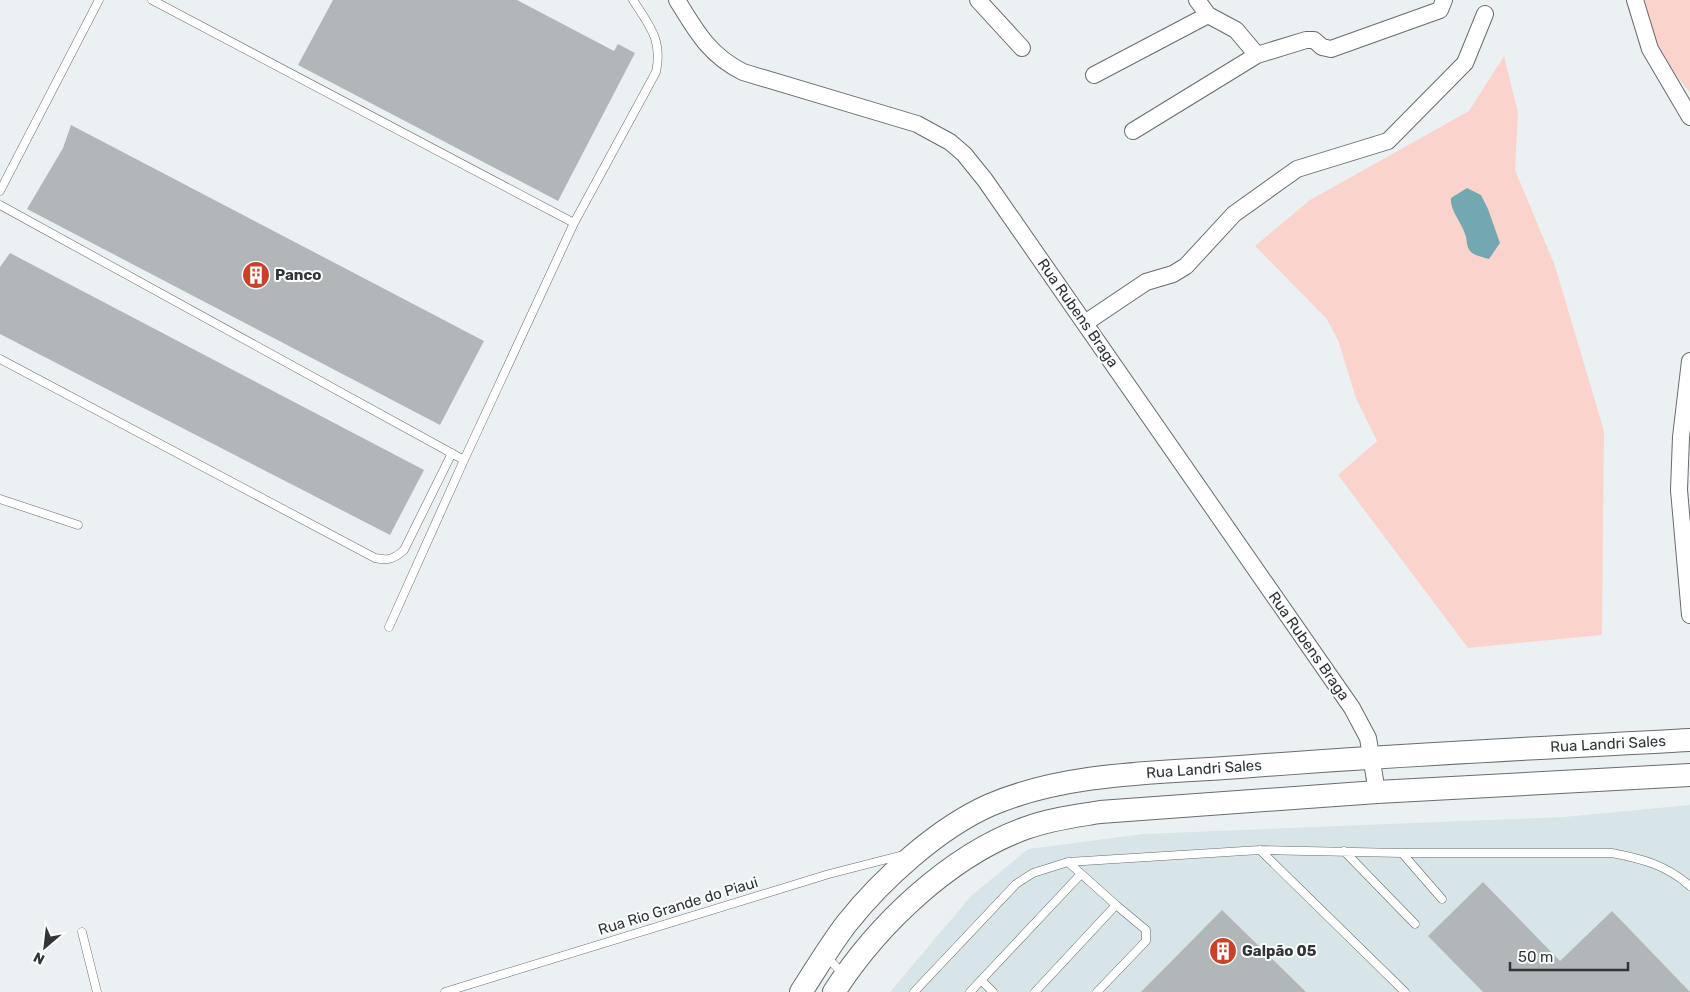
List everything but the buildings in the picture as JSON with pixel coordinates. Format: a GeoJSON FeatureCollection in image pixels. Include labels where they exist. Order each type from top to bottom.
{"type":"FeatureCollection","features":[{"type":"Feature","properties":{"kind":"street","name":"Rua Rubens Braga"},"geometry":{"type":"LineString","coordinates":[[676,0],[704,43],[729,65],[743,72],[917,124],[950,142],[964,154],[985,180],[1352,708],[1368,738],[1377,792]]}},
{"type":"Feature","properties":{"kind":"street"},"geometry":{"type":"LineString","coordinates":[[978,0],[1022,48]]}},
{"type":"Feature","properties":{"kind":"street"},"geometry":{"type":"LineString","coordinates":[[1197,0],[1208,15],[1236,30],[1256,55]]}},
{"type":"Feature","properties":{"kind":"street"},"geometry":{"type":"LineString","coordinates":[[1133,131],[1256,55],[1306,40],[1314,40],[1322,47],[1331,49],[1440,10],[1444,0]]}},
{"type":"Feature","properties":{"kind":"street"},"geometry":{"type":"LineString","coordinates":[[1635,0],[1650,49],[1690,117]]}},
{"type":"Feature","properties":{"kind":"street"},"geometry":{"type":"LineString","coordinates":[[1085,323],[1146,282],[1173,274],[1186,266],[1234,214],[1298,169],[1388,141],[1465,63],[1485,14]]}},
{"type":"Feature","properties":{"kind":"street"},"geometry":{"type":"LineString","coordinates":[[1094,75],[1208,15]]}},
{"type":"Feature","properties":{"kind":"street"},"geometry":{"type":"LineString","coordinates":[[1690,361],[1681,438],[1679,490],[1690,615]]}},
{"type":"Feature","properties":{"kind":"street","name":"Rua Landri Sales"},"geometry":{"type":"LineString","coordinates":[[801,992],[846,924],[869,898],[920,850],[960,822],[988,806],[1015,796],[1052,787],[1122,776],[1372,757],[1690,740]]}},
{"type":"Feature","properties":{"kind":"street"},"geometry":{"type":"LineString","coordinates":[[841,987],[887,926],[944,874],[990,844],[1026,828],[1100,812],[1377,792],[1690,775]]}},
{"type":"Feature","properties":{"kind":"lane"},"geometry":{"type":"LineString","coordinates":[[0,190],[99,0]]}},
{"type":"Feature","properties":{"kind":"lane"},"geometry":{"type":"LineString","coordinates":[[152,0],[574,223]]}},
{"type":"Feature","properties":{"kind":"lane"},"geometry":{"type":"LineString","coordinates":[[389,628],[464,460],[574,223],[656,72],[659,58],[658,45],[651,27],[633,0]]}},
{"type":"Feature","properties":{"kind":"lane"},"geometry":{"type":"LineString","coordinates":[[0,205],[464,460]]}},
{"type":"Feature","properties":{"kind":"lane"},"geometry":{"type":"LineString","coordinates":[[0,359],[375,558],[386,560],[396,557],[404,550],[452,453]]}},
{"type":"Feature","properties":{"kind":"lane"},"geometry":{"type":"LineString","coordinates":[[0,499],[78,525]]}},
{"type":"Feature","properties":{"kind":"lane","name":"Rua Rio Grande do Piaui"},"geometry":{"type":"LineString","coordinates":[[445,992],[829,874],[920,850]]}},
{"type":"Feature","properties":{"kind":"lane"},"geometry":{"type":"LineString","coordinates":[[1260,850],[1405,992]]}},
{"type":"Feature","properties":{"kind":"lane"},"geometry":{"type":"LineString","coordinates":[[914,992],[1016,884],[1033,873],[1052,865],[1068,862],[1260,850],[1402,853],[1612,853],[1641,859],[1674,872],[1690,886]]}},
{"type":"Feature","properties":{"kind":"lane"},"geometry":{"type":"LineString","coordinates":[[1344,851],[1415,924]]}},
{"type":"Feature","properties":{"kind":"lane"},"geometry":{"type":"LineString","coordinates":[[1402,853],[1442,899]]}},
{"type":"Feature","properties":{"kind":"lane"},"geometry":{"type":"LineString","coordinates":[[1068,862],[1146,930],[1146,941],[1097,992]]}},
{"type":"Feature","properties":{"kind":"lane"},"geometry":{"type":"LineString","coordinates":[[970,992],[1081,874]]}},
{"type":"Feature","properties":{"kind":"lane"},"geometry":{"type":"LineString","coordinates":[[1035,992],[1116,905]]}},
{"type":"Feature","properties":{"kind":"lane"},"geometry":{"type":"LineString","coordinates":[[82,932],[96,992]]}},
{"type":"Feature","properties":{"kind":"lane"},"geometry":{"type":"LineString","coordinates":[[826,956],[841,987]]}},
{"type":"Feature","properties":{"kind":"lane"},"geometry":{"type":"LineString","coordinates":[[981,980],[993,992]]}},
{"type":"Feature","properties":{"kind":"shaded area"},"geometry":{"type":"Polygon","coordinates":[[[1644,0],[1690,0],[1690,92],[1660,57],[1644,0]]]}},
{"type":"Feature","properties":{"kind":"shaded area"},"geometry":{"type":"Polygon","coordinates":[[[1504,56],[1518,113],[1515,170],[1555,266],[1604,431],[1602,635],[1468,648],[1338,475],[1377,441],[1356,398],[1338,340],[1326,318],[1255,246],[1310,200],[1469,111],[1504,56]]]}},
{"type":"Feature","properties":{"kind":"shaded area"},"geometry":{"type":"Polygon","coordinates":[[[1690,805],[1690,992],[890,992],[971,896],[1028,849],[1143,834],[1563,817],[1690,805]]]}},
{"type":"Feature","properties":{"kind":"water"},"geometry":{"type":"Polygon","coordinates":[[[1467,188],[1481,195],[1500,243],[1489,259],[1475,255],[1469,250],[1466,236],[1452,207],[1451,198],[1467,188]]]}},
{"type":"Feature","properties":{"kind":"place","name":"Panco"},"geometry":{"type":"Point","coordinates":[256,275]}},
{"type":"Feature","properties":{"kind":"place","name":"Galpão 05"},"geometry":{"type":"Point","coordinates":[1223,951]}}]}
